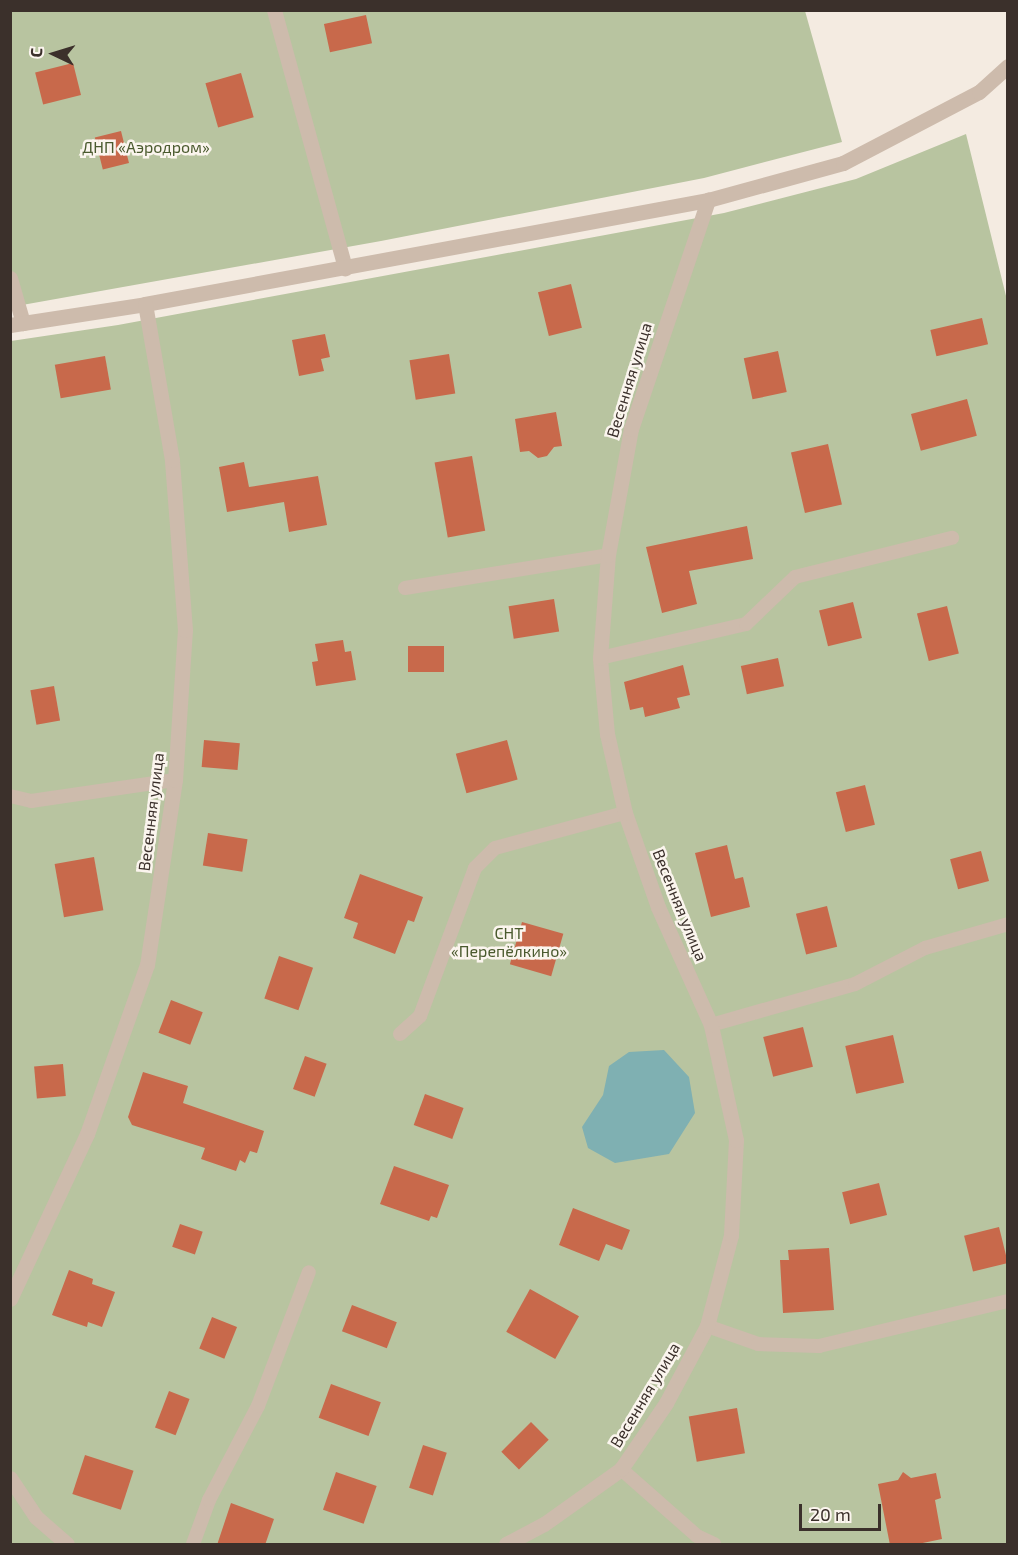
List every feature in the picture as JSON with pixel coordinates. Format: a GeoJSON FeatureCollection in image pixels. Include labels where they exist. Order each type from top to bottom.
{"type":"FeatureCollection","features":[{"type":"Feature","properties":{"kind":"street"},"geometry":{"type":"LineString","coordinates":[[274,10],[345,268]]}},
{"type":"Feature","properties":{"kind":"street"},"geometry":{"type":"LineString","coordinates":[[10,278],[17,324],[145,304],[708,200],[843,163],[979,92],[1008,66]]}},
{"type":"Feature","properties":{"kind":"street","name":"Весенняя улица"},"geometry":{"type":"LineString","coordinates":[[506,1545],[544,1524],[621,1469],[666,1403],[707,1326],[731,1235],[736,1140],[711,1025],[658,907],[626,813],[608,734],[600,658],[608,555],[631,429],[708,200]]}},
{"type":"Feature","properties":{"kind":"street","name":"Весенняя улица"},"geometry":{"type":"LineString","coordinates":[[10,1299],[87,1134],[147,964],[175,780],[185,630],[172,460],[145,304]]}},
{"type":"Feature","properties":{"kind":"street"},"geometry":{"type":"LineString","coordinates":[[10,1478],[36,1517],[67,1545]]}},
{"type":"Feature","properties":{"kind":"lane"},"geometry":{"type":"LineString","coordinates":[[600,658],[746,624],[795,577],[952,538]]}},
{"type":"Feature","properties":{"kind":"lane"},"geometry":{"type":"LineString","coordinates":[[405,588],[608,555]]}},
{"type":"Feature","properties":{"kind":"lane"},"geometry":{"type":"LineString","coordinates":[[10,796],[31,801],[175,780]]}},
{"type":"Feature","properties":{"kind":"lane"},"geometry":{"type":"LineString","coordinates":[[400,1034],[420,1016],[475,868],[495,848],[626,813]]}},
{"type":"Feature","properties":{"kind":"lane"},"geometry":{"type":"LineString","coordinates":[[711,1025],[855,984],[925,948],[1008,924]]}},
{"type":"Feature","properties":{"kind":"lane"},"geometry":{"type":"LineString","coordinates":[[193,1545],[209,1500],[258,1406],[309,1272]]}},
{"type":"Feature","properties":{"kind":"lane"},"geometry":{"type":"LineString","coordinates":[[707,1326],[758,1344],[819,1346],[1008,1301]]}},
{"type":"Feature","properties":{"kind":"lane"},"geometry":{"type":"LineString","coordinates":[[621,1469],[697,1536],[714,1545]]}},
{"type":"Feature","properties":{"kind":"green space","name":"ДНП «Аэродром»"},"geometry":{"type":"Polygon","coordinates":[[[10,11],[805,11],[842,142],[704,178],[381,241],[11,307],[10,11]]]}},
{"type":"Feature","properties":{"kind":"green space","name":"СНТ «Перепёлкино»"},"geometry":{"type":"Polygon","coordinates":[[[966,134],[1008,304],[1007,1544],[11,1544],[11,341],[118,325],[724,213],[856,179],[966,134]]]}},
{"type":"Feature","properties":{"kind":"water"},"geometry":{"type":"Polygon","coordinates":[[[664,1050],[689,1077],[695,1113],[669,1154],[615,1163],[588,1148],[582,1127],[603,1095],[609,1066],[629,1052],[664,1050]]]}},
{"type":"Feature","properties":{"kind":"building"},"geometry":{"type":"Polygon","coordinates":[[[366,15],[372,43],[330,52],[324,24],[366,15]]]}},
{"type":"Feature","properties":{"kind":"building"},"geometry":{"type":"Polygon","coordinates":[[[73,63],[81,95],[43,104],[35,72],[73,63]]]}},
{"type":"Feature","properties":{"kind":"building"},"geometry":{"type":"Polygon","coordinates":[[[241,73],[254,117],[218,127],[205,83],[241,73]]]}},
{"type":"Feature","properties":{"kind":"building"},"geometry":{"type":"Polygon","coordinates":[[[121,131],[129,163],[103,170],[95,138],[121,131]]]}},
{"type":"Feature","properties":{"kind":"building"},"geometry":{"type":"Polygon","coordinates":[[[571,284],[582,328],[549,336],[538,292],[571,284]]]}},
{"type":"Feature","properties":{"kind":"building"},"geometry":{"type":"Polygon","coordinates":[[[982,318],[988,344],[936,356],[930,330],[982,318]]]}},
{"type":"Feature","properties":{"kind":"building"},"geometry":{"type":"Polygon","coordinates":[[[325,334],[330,357],[321,359],[324,371],[299,376],[292,340],[325,334]]]}},
{"type":"Feature","properties":{"kind":"building"},"geometry":{"type":"Polygon","coordinates":[[[778,351],[787,392],[752,399],[744,358],[778,351]]]}},
{"type":"Feature","properties":{"kind":"building"},"geometry":{"type":"Polygon","coordinates":[[[449,354],[455,394],[416,400],[409,360],[449,354]]]}},
{"type":"Feature","properties":{"kind":"building"},"geometry":{"type":"Polygon","coordinates":[[[105,356],[111,389],[61,398],[55,365],[105,356]]]}},
{"type":"Feature","properties":{"kind":"building"},"geometry":{"type":"Polygon","coordinates":[[[967,399],[977,436],[921,451],[911,414],[967,399]]]}},
{"type":"Feature","properties":{"kind":"building"},"geometry":{"type":"Polygon","coordinates":[[[556,412],[562,446],[554,447],[547,456],[538,458],[529,451],[520,452],[515,419],[556,412]]]}},
{"type":"Feature","properties":{"kind":"building"},"geometry":{"type":"Polygon","coordinates":[[[828,444],[842,504],[805,513],[791,453],[828,444]]]}},
{"type":"Feature","properties":{"kind":"building"},"geometry":{"type":"Polygon","coordinates":[[[472,456],[485,531],[448,537],[435,463],[472,456]]]}},
{"type":"Feature","properties":{"kind":"building"},"geometry":{"type":"Polygon","coordinates":[[[244,462],[249,487],[318,476],[327,525],[289,532],[284,502],[227,512],[219,467],[244,462]]]}},
{"type":"Feature","properties":{"kind":"building"},"geometry":{"type":"Polygon","coordinates":[[[747,526],[753,559],[689,571],[697,604],[662,613],[646,547],[747,526]]]}},
{"type":"Feature","properties":{"kind":"building"},"geometry":{"type":"Polygon","coordinates":[[[554,599],[559,632],[514,639],[509,606],[554,599]]]}},
{"type":"Feature","properties":{"kind":"building"},"geometry":{"type":"Polygon","coordinates":[[[853,602],[862,638],[828,646],[819,610],[853,602]]]}},
{"type":"Feature","properties":{"kind":"building"},"geometry":{"type":"Polygon","coordinates":[[[947,606],[959,654],[929,661],[917,613],[947,606]]]}},
{"type":"Feature","properties":{"kind":"building"},"geometry":{"type":"Polygon","coordinates":[[[343,640],[345,652],[351,651],[356,680],[316,686],[312,662],[318,661],[315,644],[343,640]]]}},
{"type":"Feature","properties":{"kind":"building"},"geometry":{"type":"Polygon","coordinates":[[[408,646],[444,646],[444,672],[408,672],[408,646]]]}},
{"type":"Feature","properties":{"kind":"building"},"geometry":{"type":"Polygon","coordinates":[[[778,658],[784,686],[747,694],[741,666],[778,658]]]}},
{"type":"Feature","properties":{"kind":"building"},"geometry":{"type":"Polygon","coordinates":[[[683,665],[690,695],[677,698],[680,708],[645,717],[643,707],[630,710],[624,682],[683,665]]]}},
{"type":"Feature","properties":{"kind":"building"},"geometry":{"type":"Polygon","coordinates":[[[54,686],[60,720],[36,725],[30,690],[54,686]]]}},
{"type":"Feature","properties":{"kind":"building"},"geometry":{"type":"Polygon","coordinates":[[[204,740],[240,743],[238,770],[202,767],[204,740]]]}},
{"type":"Feature","properties":{"kind":"building"},"geometry":{"type":"Polygon","coordinates":[[[507,740],[518,780],[466,793],[456,754],[507,740]]]}},
{"type":"Feature","properties":{"kind":"building"},"geometry":{"type":"Polygon","coordinates":[[[865,785],[875,825],[846,832],[836,792],[865,785]]]}},
{"type":"Feature","properties":{"kind":"building"},"geometry":{"type":"Polygon","coordinates":[[[208,833],[248,839],[242,872],[203,866],[208,833]]]}},
{"type":"Feature","properties":{"kind":"building"},"geometry":{"type":"Polygon","coordinates":[[[727,845],[735,879],[743,877],[750,907],[711,917],[695,853],[727,845]]]}},
{"type":"Feature","properties":{"kind":"building"},"geometry":{"type":"Polygon","coordinates":[[[981,851],[989,881],[958,889],[950,859],[981,851]]]}},
{"type":"Feature","properties":{"kind":"building"},"geometry":{"type":"Polygon","coordinates":[[[94,857],[103,910],[64,917],[55,864],[94,857]]]}},
{"type":"Feature","properties":{"kind":"building"},"geometry":{"type":"Polygon","coordinates":[[[360,874],[423,897],[414,922],[408,920],[395,954],[353,938],[358,923],[344,918],[360,874]]]}},
{"type":"Feature","properties":{"kind":"building"},"geometry":{"type":"Polygon","coordinates":[[[827,906],[837,947],[806,954],[796,914],[827,906]]]}},
{"type":"Feature","properties":{"kind":"building"},"geometry":{"type":"Polygon","coordinates":[[[522,922],[563,934],[551,976],[510,964],[522,922]]]}},
{"type":"Feature","properties":{"kind":"building"},"geometry":{"type":"Polygon","coordinates":[[[279,956],[313,968],[298,1010],[264,999],[279,956]]]}},
{"type":"Feature","properties":{"kind":"building"},"geometry":{"type":"Polygon","coordinates":[[[171,1000],[203,1012],[190,1045],[158,1033],[171,1000]]]}},
{"type":"Feature","properties":{"kind":"building"},"geometry":{"type":"Polygon","coordinates":[[[803,1027],[813,1067],[773,1077],[763,1037],[803,1027]]]}},
{"type":"Feature","properties":{"kind":"building"},"geometry":{"type":"Polygon","coordinates":[[[893,1035],[904,1083],[856,1094],[845,1046],[893,1035]]]}},
{"type":"Feature","properties":{"kind":"building"},"geometry":{"type":"Polygon","coordinates":[[[305,1056],[327,1064],[315,1097],[293,1089],[305,1056]]]}},
{"type":"Feature","properties":{"kind":"building"},"geometry":{"type":"Polygon","coordinates":[[[63,1064],[66,1096],[37,1098],[34,1067],[63,1064]]]}},
{"type":"Feature","properties":{"kind":"building"},"geometry":{"type":"Polygon","coordinates":[[[143,1072],[188,1086],[183,1103],[264,1131],[257,1153],[250,1151],[245,1163],[240,1160],[236,1171],[201,1159],[205,1148],[132,1125],[128,1117],[143,1072]]]}},
{"type":"Feature","properties":{"kind":"building"},"geometry":{"type":"Polygon","coordinates":[[[425,1094],[464,1108],[452,1139],[414,1125],[425,1094]]]}},
{"type":"Feature","properties":{"kind":"building"},"geometry":{"type":"Polygon","coordinates":[[[394,1166],[449,1185],[437,1218],[431,1216],[429,1221],[380,1204],[394,1166]]]}},
{"type":"Feature","properties":{"kind":"building"},"geometry":{"type":"Polygon","coordinates":[[[879,1183],[887,1215],[850,1224],[842,1192],[879,1183]]]}},
{"type":"Feature","properties":{"kind":"building"},"geometry":{"type":"Polygon","coordinates":[[[573,1208],[630,1230],[622,1250],[606,1244],[599,1261],[559,1245],[573,1208]]]}},
{"type":"Feature","properties":{"kind":"building"},"geometry":{"type":"Polygon","coordinates":[[[180,1224],[203,1232],[195,1255],[172,1247],[180,1224]]]}},
{"type":"Feature","properties":{"kind":"building"},"geometry":{"type":"Polygon","coordinates":[[[999,1227],[1008,1263],[973,1272],[964,1236],[999,1227]]]}},
{"type":"Feature","properties":{"kind":"building"},"geometry":{"type":"Polygon","coordinates":[[[829,1248],[834,1310],[783,1313],[780,1260],[789,1260],[788,1250],[829,1248]]]}},
{"type":"Feature","properties":{"kind":"building"},"geometry":{"type":"Polygon","coordinates":[[[69,1270],[93,1279],[92,1284],[115,1292],[102,1327],[88,1322],[87,1327],[52,1315],[69,1270]]]}},
{"type":"Feature","properties":{"kind":"building"},"geometry":{"type":"Polygon","coordinates":[[[530,1289],[579,1316],[555,1359],[506,1332],[530,1289]]]}},
{"type":"Feature","properties":{"kind":"building"},"geometry":{"type":"Polygon","coordinates":[[[352,1305],[397,1322],[387,1348],[342,1331],[352,1305]]]}},
{"type":"Feature","properties":{"kind":"building"},"geometry":{"type":"Polygon","coordinates":[[[212,1317],[237,1327],[224,1359],[199,1349],[212,1317]]]}},
{"type":"Feature","properties":{"kind":"building"},"geometry":{"type":"Polygon","coordinates":[[[331,1384],[381,1402],[368,1436],[319,1418],[331,1384]]]}},
{"type":"Feature","properties":{"kind":"building"},"geometry":{"type":"Polygon","coordinates":[[[169,1391],[190,1399],[176,1435],[155,1427],[169,1391]]]}},
{"type":"Feature","properties":{"kind":"building"},"geometry":{"type":"Polygon","coordinates":[[[737,1408],[745,1453],[697,1462],[689,1417],[737,1408]]]}},
{"type":"Feature","properties":{"kind":"building"},"geometry":{"type":"Polygon","coordinates":[[[531,1422],[549,1440],[519,1469],[501,1452],[531,1422]]]}},
{"type":"Feature","properties":{"kind":"building"},"geometry":{"type":"Polygon","coordinates":[[[423,1445],[447,1453],[433,1496],[409,1488],[423,1445]]]}},
{"type":"Feature","properties":{"kind":"building"},"geometry":{"type":"Polygon","coordinates":[[[85,1455],[134,1471],[121,1510],[72,1494],[85,1455]]]}},
{"type":"Feature","properties":{"kind":"building"},"geometry":{"type":"Polygon","coordinates":[[[336,1472],[377,1486],[364,1524],[323,1510],[336,1472]]]}},
{"type":"Feature","properties":{"kind":"building"},"geometry":{"type":"Polygon","coordinates":[[[903,1472],[911,1478],[936,1473],[941,1498],[935,1500],[942,1539],[913,1545],[890,1545],[878,1484],[898,1480],[903,1472]]]}},
{"type":"Feature","properties":{"kind":"building"},"geometry":{"type":"Polygon","coordinates":[[[231,1503],[274,1519],[265,1545],[217,1545],[231,1503]]]}}]}
